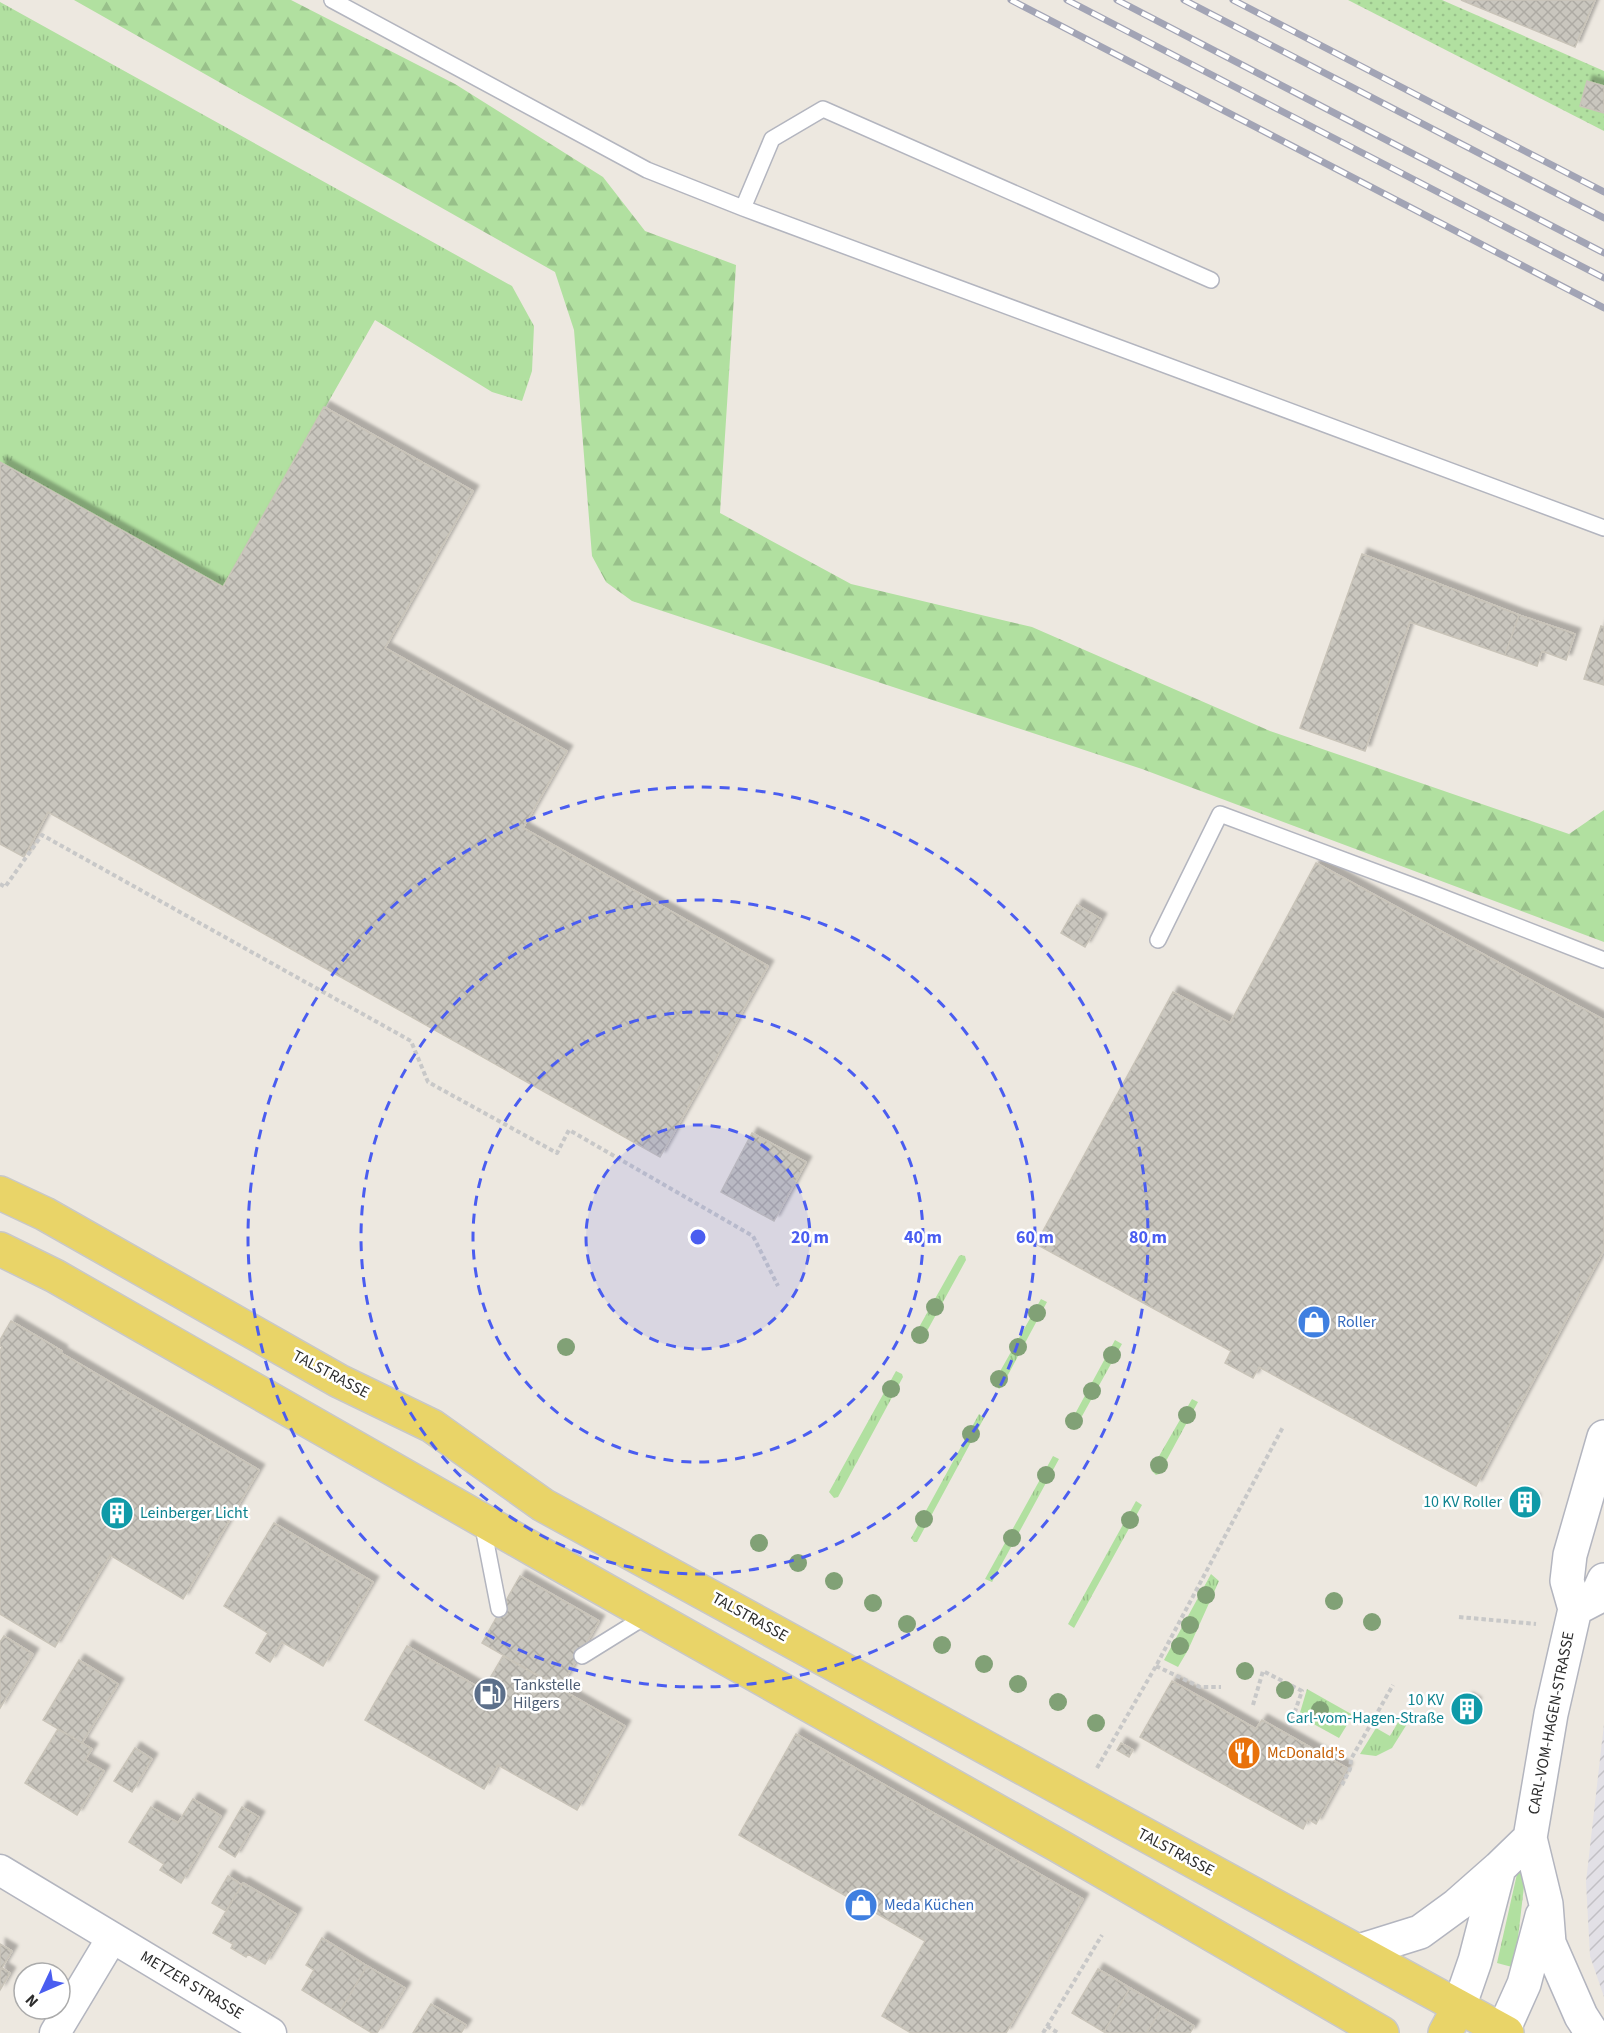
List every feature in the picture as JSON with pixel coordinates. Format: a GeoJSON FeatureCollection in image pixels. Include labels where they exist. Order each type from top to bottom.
{"type":"FeatureCollection","features":[{"type":"Feature","properties":{"kind":"main road","name":"TALSTRASSE"},"geometry":{"type":"LineString","coordinates":[[0,1193],[45,1214],[339,1381],[432,1426],[543,1504],[1079,1800],[1359,1951],[1452,2020],[1504,2032]]}},
{"type":"Feature","properties":{"kind":"main road"},"geometry":{"type":"LineString","coordinates":[[0,1249],[55,1276],[1059,1846],[1382,2033]]}},
{"type":"Feature","properties":{"kind":"street","name":"CARL-VOM-HAGEN-STRASSE"},"geometry":{"type":"LineString","coordinates":[[1504,2032],[1524,1983],[1546,1904],[1530,1838],[1551,1714],[1572,1618],[1567,1581],[1570,1555],[1604,1437]]}},
{"type":"Feature","properties":{"kind":"street","name":"CARL-VOM-HAGEN-STRASSE"},"geometry":{"type":"LineString","coordinates":[[1572,1618],[1596,1598],[1604,1580]]}},
{"type":"Feature","properties":{"kind":"street","name":"CARL-VOM-HAGEN-STRASSE"},"geometry":{"type":"LineString","coordinates":[[1359,1951],[1420,1932],[1458,1905],[1530,1838]]}},
{"type":"Feature","properties":{"kind":"street"},"geometry":{"type":"LineString","coordinates":[[1452,2020],[1474,1961],[1499,1868]]}},
{"type":"Feature","properties":{"kind":"street","name":"METZER STRASSE"},"geometry":{"type":"LineString","coordinates":[[0,1870],[271,2033]]}},
{"type":"Feature","properties":{"kind":"street"},"geometry":{"type":"LineString","coordinates":[[1546,1904],[1549,1944],[1581,2016],[1592,2033]]}},
{"type":"Feature","properties":{"kind":"street"},"geometry":{"type":"LineString","coordinates":[[55,2033],[112,1938]]}},
{"type":"Feature","properties":{"kind":"lane"},"geometry":{"type":"LineString","coordinates":[[332,0],[647,170],[743,208],[1604,528]]}},
{"type":"Feature","properties":{"kind":"lane"},"geometry":{"type":"LineString","coordinates":[[743,208],[772,139],[823,109],[1211,280]]}},
{"type":"Feature","properties":{"kind":"lane"},"geometry":{"type":"LineString","coordinates":[[1158,940],[1220,814],[1604,960]]}},
{"type":"Feature","properties":{"kind":"lane"},"geometry":{"type":"LineString","coordinates":[[481,1519],[499,1609]]}},
{"type":"Feature","properties":{"kind":"lane"},"geometry":{"type":"LineString","coordinates":[[582,1656],[649,1614]]}},
{"type":"Feature","properties":{"kind":"path"},"geometry":{"type":"LineString","coordinates":[[0,884],[5,887],[42,835],[411,1041],[428,1082],[557,1153],[568,1130],[753,1236],[778,1286]]}},
{"type":"Feature","properties":{"kind":"path"},"geometry":{"type":"LineString","coordinates":[[1079,1800],[1156,1666],[1283,1427]]}},
{"type":"Feature","properties":{"kind":"path"},"geometry":{"type":"LineString","coordinates":[[1459,1617],[1572,1618]]}},
{"type":"Feature","properties":{"kind":"path"},"geometry":{"type":"LineString","coordinates":[[1156,1666],[1200,1687],[1221,1688]]}},
{"type":"Feature","properties":{"kind":"path"},"geometry":{"type":"LineString","coordinates":[[1253,1706],[1263,1671],[1302,1691],[1290,1725]]}},
{"type":"Feature","properties":{"kind":"path"},"geometry":{"type":"LineString","coordinates":[[1342,1785],[1350,1769],[1351,1759],[1393,1685]]}},
{"type":"Feature","properties":{"kind":"path"},"geometry":{"type":"LineString","coordinates":[[1043,2033],[1102,1935]]}},
{"type":"Feature","properties":{"kind":"path"},"geometry":{"type":"LineString","coordinates":[[1047,2026],[1058,2033]]}},
{"type":"Feature","properties":{"kind":"shaded area"},"geometry":{"type":"Polygon","coordinates":[[[1604,1724],[1604,1997],[1590,1956],[1586,1882],[1604,1724]]]}},
{"type":"Feature","properties":{"kind":"green space"},"geometry":{"type":"Polygon","coordinates":[[[74,0],[291,0],[455,84],[603,177],[645,231],[736,265],[720,513],[851,584],[1032,627],[1270,731],[1569,834],[1604,810],[1604,942],[1142,769],[632,601],[606,582],[592,556],[574,330],[555,272],[74,0]]]}},
{"type":"Feature","properties":{"kind":"green space"},"geometry":{"type":"Polygon","coordinates":[[[1348,0],[1442,0],[1604,71],[1604,131],[1348,0]]]}},
{"type":"Feature","properties":{"kind":"green space"},"geometry":{"type":"Polygon","coordinates":[[[0,2],[512,286],[534,326],[532,371],[522,401],[492,392],[375,320],[223,587],[0,462],[0,2]]]}},
{"type":"Feature","properties":{"kind":"green space"},"geometry":{"type":"Polygon","coordinates":[[[961,1255],[965,1256],[966,1260],[921,1342],[914,1341],[913,1338],[961,1255]]]}},
{"type":"Feature","properties":{"kind":"green space"},"geometry":{"type":"Polygon","coordinates":[[[1041,1299],[1047,1302],[999,1389],[994,1382],[1041,1299]]]}},
{"type":"Feature","properties":{"kind":"green space"},"geometry":{"type":"Polygon","coordinates":[[[1115,1340],[1122,1344],[1076,1427],[1071,1427],[1069,1425],[1115,1340]]]}},
{"type":"Feature","properties":{"kind":"green space"},"geometry":{"type":"Polygon","coordinates":[[[896,1371],[903,1377],[838,1497],[834,1498],[829,1492],[896,1371]]]}},
{"type":"Feature","properties":{"kind":"green space"},"geometry":{"type":"Polygon","coordinates":[[[1192,1399],[1198,1402],[1159,1474],[1156,1475],[1151,1470],[1192,1399]]]}},
{"type":"Feature","properties":{"kind":"green space"},"geometry":{"type":"Polygon","coordinates":[[[979,1414],[984,1418],[917,1542],[914,1542],[911,1538],[979,1414]]]}},
{"type":"Feature","properties":{"kind":"green space"},"geometry":{"type":"Polygon","coordinates":[[[1053,1456],[1059,1459],[992,1582],[985,1579],[1053,1456]]]}},
{"type":"Feature","properties":{"kind":"green space"},"geometry":{"type":"Polygon","coordinates":[[[1136,1501],[1142,1505],[1074,1628],[1068,1624],[1136,1501]]]}},
{"type":"Feature","properties":{"kind":"green space"},"geometry":{"type":"Polygon","coordinates":[[[1211,1574],[1219,1581],[1178,1667],[1164,1660],[1211,1574]]]}},
{"type":"Feature","properties":{"kind":"green space"},"geometry":{"type":"Polygon","coordinates":[[[1307,1689],[1353,1715],[1339,1738],[1299,1716],[1307,1689]]]}},
{"type":"Feature","properties":{"kind":"green space"},"geometry":{"type":"Polygon","coordinates":[[[1404,1712],[1412,1716],[1392,1748],[1376,1756],[1360,1754],[1376,1728],[1390,1736],[1404,1712]]]}},
{"type":"Feature","properties":{"kind":"green space"},"geometry":{"type":"Polygon","coordinates":[[[1519,1865],[1526,1869],[1516,1955],[1512,1967],[1497,1963],[1519,1865]]]}},
{"type":"Feature","properties":{"kind":"building"},"geometry":{"type":"Polygon","coordinates":[[[1461,0],[1595,0],[1575,47],[1461,0]]]}},
{"type":"Feature","properties":{"kind":"building"},"geometry":{"type":"Polygon","coordinates":[[[1587,81],[1604,86],[1604,113],[1580,106],[1587,81]]]}},
{"type":"Feature","properties":{"kind":"building"},"geometry":{"type":"Polygon","coordinates":[[[324,407],[473,491],[385,648],[567,751],[523,828],[768,966],[660,1157],[48,812],[24,857],[0,844],[0,462],[223,587],[324,407]]]}},
{"type":"Feature","properties":{"kind":"building"},"geometry":{"type":"Polygon","coordinates":[[[1362,554],[1519,615],[1505,655],[1410,622],[1365,751],[1300,728],[1362,554]]]}},
{"type":"Feature","properties":{"kind":"building"},"geometry":{"type":"Polygon","coordinates":[[[1519,615],[1575,634],[1566,660],[1542,651],[1537,666],[1505,655],[1519,615]]]}},
{"type":"Feature","properties":{"kind":"building"},"geometry":{"type":"Polygon","coordinates":[[[1601,626],[1604,627],[1604,685],[1584,679],[1601,626]]]}},
{"type":"Feature","properties":{"kind":"building"},"geometry":{"type":"Polygon","coordinates":[[[1316,863],[1604,1020],[1604,1250],[1476,1486],[1259,1367],[1253,1378],[1225,1363],[1231,1351],[1036,1244],[1173,992],[1230,1023],[1316,863]]]}},
{"type":"Feature","properties":{"kind":"building"},"geometry":{"type":"Polygon","coordinates":[[[1077,905],[1101,919],[1085,947],[1061,933],[1077,905]]]}},
{"type":"Feature","properties":{"kind":"building"},"geometry":{"type":"Polygon","coordinates":[[[752,1133],[806,1162],[774,1221],[721,1192],[752,1133]]]}},
{"type":"Feature","properties":{"kind":"building","name":"Leinberger Licht"},"geometry":{"type":"Polygon","coordinates":[[[11,1321],[259,1470],[183,1599],[110,1555],[55,1647],[0,1614],[0,1351],[2,1347],[0,1340],[11,1321]]]}},
{"type":"Feature","properties":{"kind":"building","name":"10 KV Roller"},"geometry":{"type":"Polygon","coordinates":[[[1523,1493],[1535,1500],[1528,1511],[1516,1504],[1523,1493]]]}},
{"type":"Feature","properties":{"kind":"building"},"geometry":{"type":"Polygon","coordinates":[[[274,1523],[373,1582],[323,1666],[282,1642],[270,1662],[256,1653],[268,1633],[224,1606],[274,1523]]]}},
{"type":"Feature","properties":{"kind":"building"},"geometry":{"type":"Polygon","coordinates":[[[520,1576],[599,1621],[560,1688],[482,1643],[520,1576]]]}},
{"type":"Feature","properties":{"kind":"building"},"geometry":{"type":"Polygon","coordinates":[[[4,1636],[33,1654],[0,1708],[0,1642],[4,1636]]]}},
{"type":"Feature","properties":{"kind":"building"},"geometry":{"type":"Polygon","coordinates":[[[407,1646],[483,1690],[503,1656],[625,1726],[577,1810],[498,1765],[484,1789],[365,1720],[407,1646]]]}},
{"type":"Feature","properties":{"kind":"building"},"geometry":{"type":"Polygon","coordinates":[[[79,1660],[118,1684],[82,1743],[43,1720],[79,1660]]]}},
{"type":"Feature","properties":{"kind":"building","name":"McDonald's"},"geometry":{"type":"Polygon","coordinates":[[[1172,1681],[1256,1729],[1262,1720],[1347,1768],[1316,1824],[1308,1819],[1303,1829],[1140,1737],[1172,1681]]]}},
{"type":"Feature","properties":{"kind":"building","name":"10 KV Carl-vom-Hagen-Straße"},"geometry":{"type":"Polygon","coordinates":[[[1467,1698],[1476,1703],[1467,1720],[1459,1715],[1467,1698]]]}},
{"type":"Feature","properties":{"kind":"building"},"geometry":{"type":"Polygon","coordinates":[[[58,1729],[92,1749],[85,1760],[104,1771],[77,1815],[25,1783],[58,1729]]]}},
{"type":"Feature","properties":{"kind":"building"},"geometry":{"type":"Polygon","coordinates":[[[796,1734],[1083,1899],[1006,2033],[911,2033],[882,2016],[925,1941],[739,1835],[796,1734]]]}},
{"type":"Feature","properties":{"kind":"building"},"geometry":{"type":"Polygon","coordinates":[[[1121,1743],[1133,1750],[1129,1757],[1117,1750],[1121,1743]]]}},
{"type":"Feature","properties":{"kind":"building"},"geometry":{"type":"Polygon","coordinates":[[[135,1748],[152,1759],[132,1792],[114,1781],[135,1748]]]}},
{"type":"Feature","properties":{"kind":"building"},"geometry":{"type":"Polygon","coordinates":[[[193,1799],[221,1816],[181,1883],[160,1870],[164,1864],[129,1842],[151,1807],[178,1823],[193,1799]]]}},
{"type":"Feature","properties":{"kind":"building"},"geometry":{"type":"Polygon","coordinates":[[[242,1807],[259,1817],[235,1857],[219,1847],[242,1807]]]}},
{"type":"Feature","properties":{"kind":"building"},"geometry":{"type":"Polygon","coordinates":[[[228,1876],[242,1885],[226,1911],[212,1903],[228,1876]]]}},
{"type":"Feature","properties":{"kind":"building"},"geometry":{"type":"Polygon","coordinates":[[[243,1883],[296,1914],[265,1964],[248,1954],[246,1957],[231,1948],[233,1944],[213,1933],[243,1883]]]}},
{"type":"Feature","properties":{"kind":"building"},"geometry":{"type":"Polygon","coordinates":[[[322,1938],[367,1966],[339,2013],[302,1990],[314,1970],[306,1965],[322,1938]]]}},
{"type":"Feature","properties":{"kind":"building"},"geometry":{"type":"Polygon","coordinates":[[[0,1944],[12,1951],[0,1971],[0,1944]]]}},
{"type":"Feature","properties":{"kind":"building"},"geometry":{"type":"Polygon","coordinates":[[[367,1966],[405,1988],[377,2033],[372,2033],[339,2013],[367,1966]]]}},
{"type":"Feature","properties":{"kind":"building"},"geometry":{"type":"Polygon","coordinates":[[[2,1968],[10,1973],[0,1990],[0,1971],[2,1968]]]}},
{"type":"Feature","properties":{"kind":"building"},"geometry":{"type":"Polygon","coordinates":[[[1098,1969],[1130,1988],[1104,2032],[1072,2013],[1098,1969]]]}},
{"type":"Feature","properties":{"kind":"building"},"geometry":{"type":"Polygon","coordinates":[[[1130,1988],[1162,2007],[1147,2033],[1104,2032],[1130,1988]]]}},
{"type":"Feature","properties":{"kind":"building"},"geometry":{"type":"Polygon","coordinates":[[[431,2004],[466,2025],[461,2033],[413,2033],[431,2004]]]}},
{"type":"Feature","properties":{"kind":"building"},"geometry":{"type":"Polygon","coordinates":[[[1162,2007],[1194,2026],[1190,2033],[1147,2033],[1162,2007]]]}},
{"type":"Feature","properties":{"kind":"railway"},"geometry":{"type":"LineString","coordinates":[[1011,0],[1604,308]]}},
{"type":"Feature","properties":{"kind":"railway"},"geometry":{"type":"LineString","coordinates":[[1067,0],[1604,278]]}},
{"type":"Feature","properties":{"kind":"railway"},"geometry":{"type":"LineString","coordinates":[[1117,0],[1604,253]]}},
{"type":"Feature","properties":{"kind":"railway"},"geometry":{"type":"LineString","coordinates":[[1184,0],[1604,218]]}},
{"type":"Feature","properties":{"kind":"railway"},"geometry":{"type":"LineString","coordinates":[[1233,0],[1604,192]]}},
{"type":"Feature","properties":{"kind":"place","name":"Roller"},"geometry":{"type":"Point","coordinates":[1314,1322]}},
{"type":"Feature","properties":{"kind":"place","name":"10 KV Roller"},"geometry":{"type":"Point","coordinates":[1525,1502]}},
{"type":"Feature","properties":{"kind":"place","name":"Leinberger Licht"},"geometry":{"type":"Point","coordinates":[117,1513]}},
{"type":"Feature","properties":{"kind":"place","name":"Tankstelle Hilgers"},"geometry":{"type":"Point","coordinates":[490,1694]}},
{"type":"Feature","properties":{"kind":"place","name":"10 KV Carl-vom-Hagen-Straße"},"geometry":{"type":"Point","coordinates":[1467,1709]}},
{"type":"Feature","properties":{"kind":"place","name":"McDonald's"},"geometry":{"type":"Point","coordinates":[1244,1753]}},
{"type":"Feature","properties":{"kind":"place","name":"Meda Küchen"},"geometry":{"type":"Point","coordinates":[861,1905]}}]}
